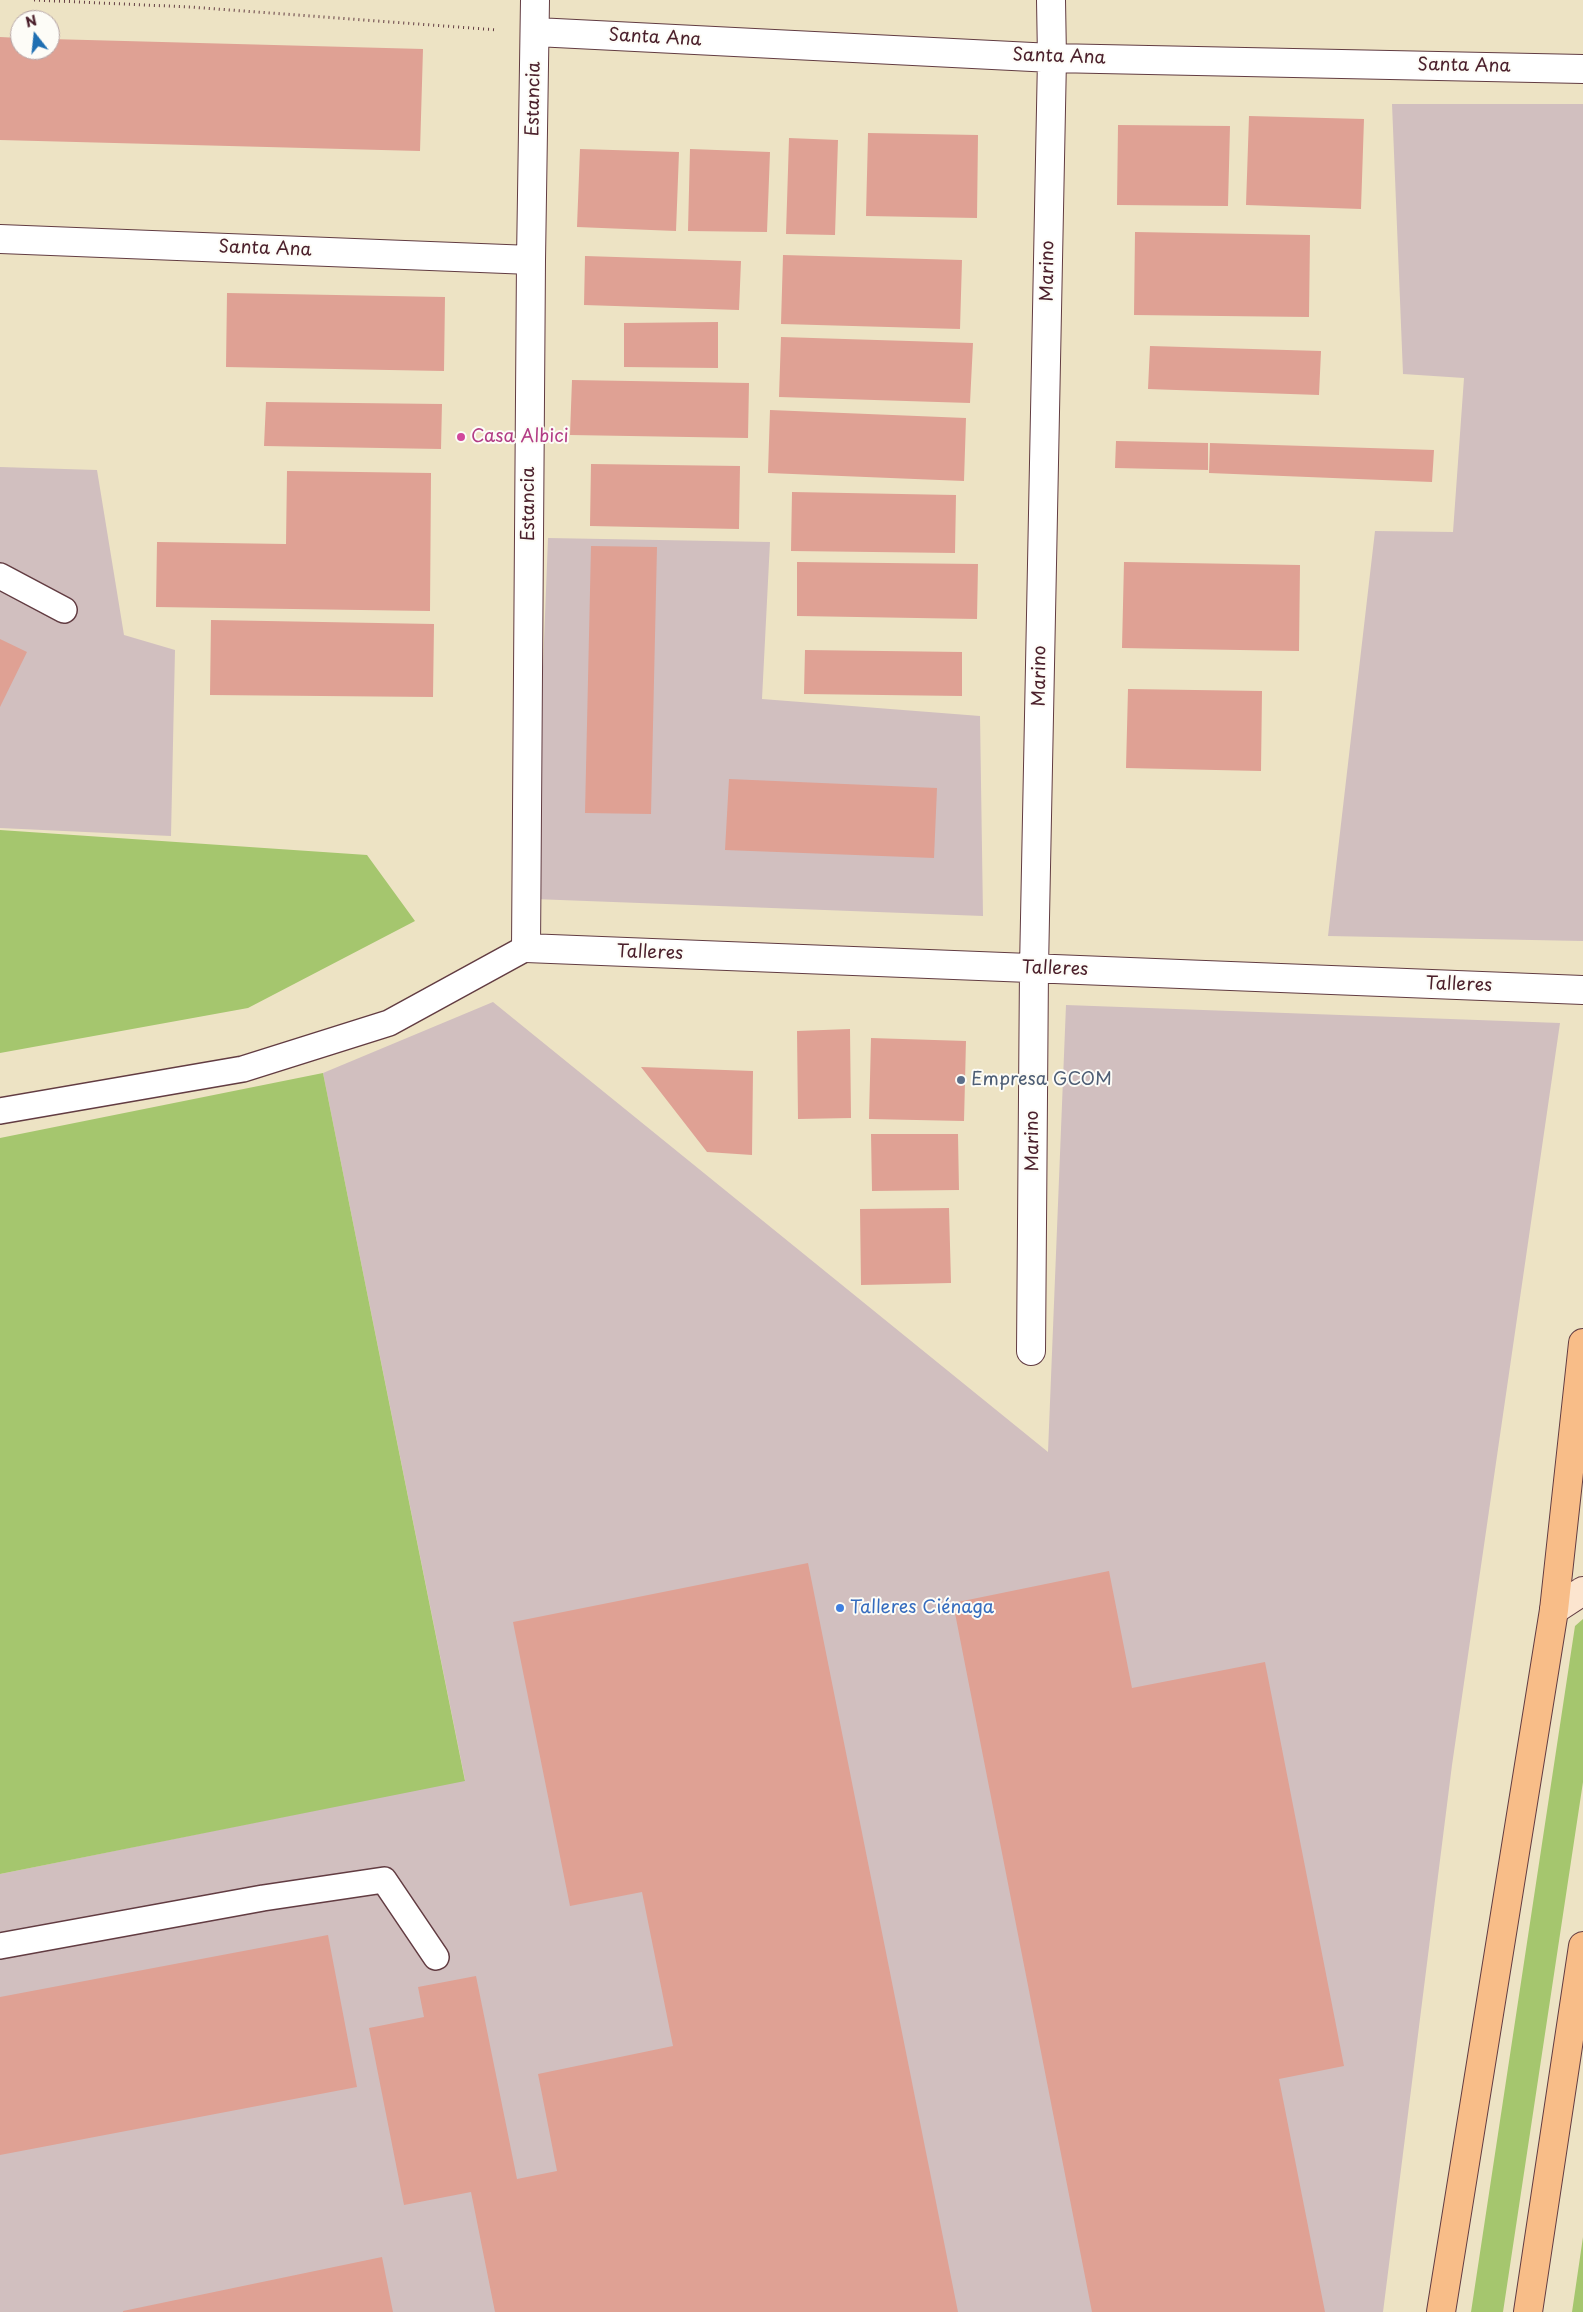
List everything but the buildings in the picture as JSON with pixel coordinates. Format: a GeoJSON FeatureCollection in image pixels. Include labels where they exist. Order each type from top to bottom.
{"type":"FeatureCollection","features":[{"type":"Feature","properties":{"kind":"main road"},"geometry":{"type":"LineString","coordinates":[[1441,2312],[1554,1610],[1583,1343]]}},
{"type":"Feature","properties":{"kind":"main road"},"geometry":{"type":"LineString","coordinates":[[1554,1610],[1583,1590]]}},
{"type":"Feature","properties":{"kind":"main road"},"geometry":{"type":"LineString","coordinates":[[1528,2312],[1583,1946]]}},
{"type":"Feature","properties":{"kind":"street","name":"Estancia"},"geometry":{"type":"LineString","coordinates":[[526,948],[531,260],[536,0]]}},
{"type":"Feature","properties":{"kind":"street","name":"Marino"},"geometry":{"type":"LineString","coordinates":[[1031,1351],[1034,968],[1052,58],[1051,0]]}},
{"type":"Feature","properties":{"kind":"street","name":"Santa Ana"},"geometry":{"type":"LineString","coordinates":[[536,32],[1052,58],[1583,69]]}},
{"type":"Feature","properties":{"kind":"street","name":"Santa Ana"},"geometry":{"type":"LineString","coordinates":[[0,239],[531,260]]}},
{"type":"Feature","properties":{"kind":"street","name":"Talleres"},"geometry":{"type":"LineString","coordinates":[[526,948],[1583,990]]}},
{"type":"Feature","properties":{"kind":"lane"},"geometry":{"type":"LineString","coordinates":[[0,576],[64,610]]}},
{"type":"Feature","properties":{"kind":"lane"},"geometry":{"type":"LineString","coordinates":[[0,1111],[252,1066],[389,1023],[526,948]]}},
{"type":"Feature","properties":{"kind":"lane"},"geometry":{"type":"LineString","coordinates":[[0,1946],[263,1898],[384,1880],[436,1957]]}},
{"type":"Feature","properties":{"kind":"path"},"geometry":{"type":"LineString","coordinates":[[34,0],[190,7],[536,32]]}},
{"type":"Feature","properties":{"kind":"path"},"geometry":{"type":"LineString","coordinates":[[190,0],[190,7]]}},
{"type":"Feature","properties":{"kind":"shaded area"},"geometry":{"type":"Polygon","coordinates":[[[1392,104],[1583,104],[1583,941],[1328,936],[1375,531],[1453,532],[1464,378],[1403,374],[1392,104]]]}},
{"type":"Feature","properties":{"kind":"shaded area"},"geometry":{"type":"Polygon","coordinates":[[[0,467],[97,470],[124,635],[175,650],[171,836],[0,828],[0,467]]]}},
{"type":"Feature","properties":{"kind":"shaded area"},"geometry":{"type":"Polygon","coordinates":[[[548,538],[770,542],[762,699],[980,716],[983,916],[534,899],[548,538]]]}},
{"type":"Feature","properties":{"kind":"shaded area","name":"Talleres Ciénaga"},"geometry":{"type":"Polygon","coordinates":[[[493,1002],[1048,1452],[1066,1005],[1560,1023],[1452,1765],[1383,2312],[0,2312],[0,1874],[465,1780],[323,1073],[493,1002]]]}},
{"type":"Feature","properties":{"kind":"green space"},"geometry":{"type":"Polygon","coordinates":[[[0,830],[367,855],[415,921],[248,1008],[0,1053],[0,830]]]}},
{"type":"Feature","properties":{"kind":"green space"},"geometry":{"type":"Polygon","coordinates":[[[323,1073],[465,1781],[0,1874],[0,1138],[323,1073]]]}},
{"type":"Feature","properties":{"kind":"green space"},"geometry":{"type":"Polygon","coordinates":[[[1583,1619],[1583,1782],[1503,2312],[1471,2312],[1575,1626],[1583,1619]]]}},
{"type":"Feature","properties":{"kind":"green space"},"geometry":{"type":"Polygon","coordinates":[[[1583,2237],[1583,2312],[1572,2312],[1583,2237]]]}},
{"type":"Feature","properties":{"kind":"place","name":"Casa Albici"},"geometry":{"type":"Point","coordinates":[461,437]}},
{"type":"Feature","properties":{"kind":"place","name":"Empresa GCOM"},"geometry":{"type":"Point","coordinates":[961,1080]}},
{"type":"Feature","properties":{"kind":"place","name":"Talleres Ciénaga"},"geometry":{"type":"Point","coordinates":[840,1608]}}]}
